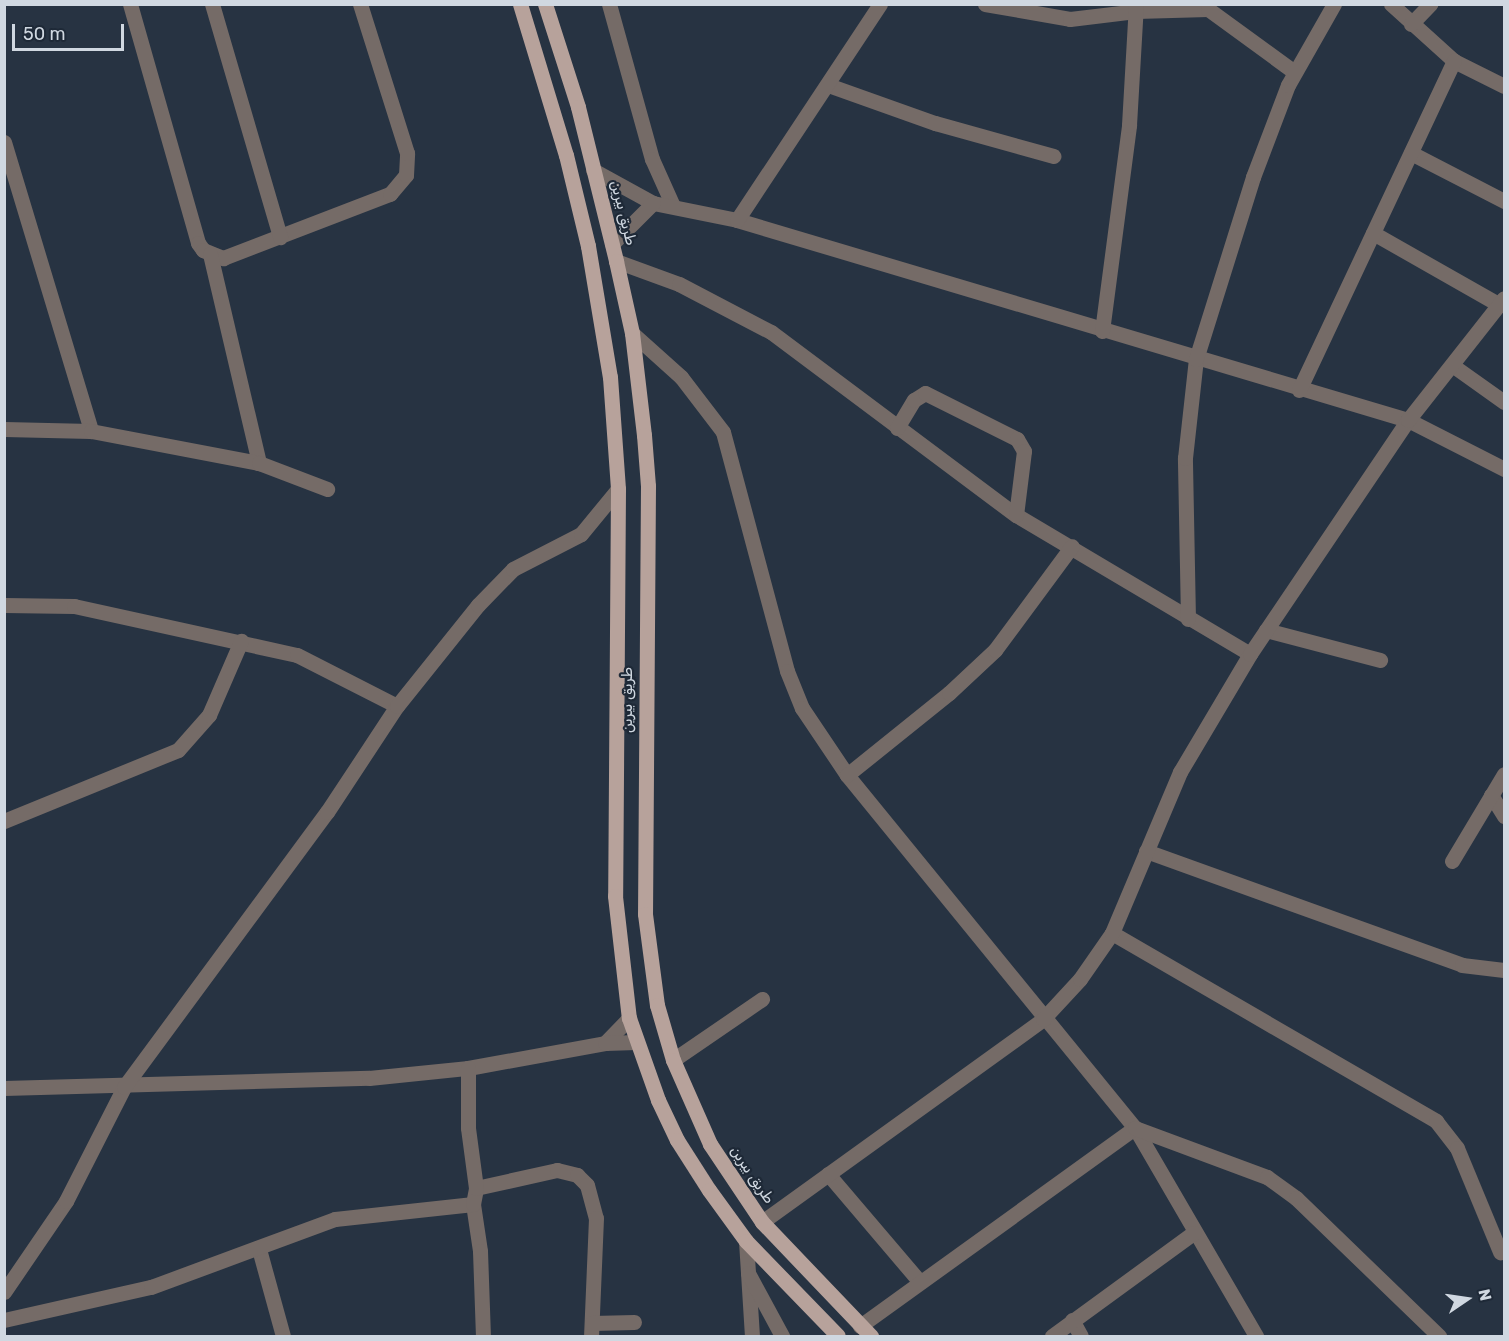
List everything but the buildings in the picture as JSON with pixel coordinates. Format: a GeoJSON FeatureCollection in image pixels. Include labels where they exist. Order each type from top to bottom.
{"type":"FeatureCollection","features":[{"type":"Feature","properties":{"kind":"main road","name":"طريق بيرين"},"geometry":{"type":"LineString","coordinates":[[520,4],[566,155],[602,310],[618,489],[615,896],[629,1018],[636,1042],[677,1140],[746,1241],[838,1336]]}},
{"type":"Feature","properties":{"kind":"main road","name":"طريق بيرين"},"geometry":{"type":"LineString","coordinates":[[545,4],[593,170],[632,333],[648,486],[645,914],[657,1005],[673,1060],[710,1144],[762,1222],[866,1331]]}},
{"type":"Feature","properties":{"kind":"street"},"geometry":{"type":"LineString","coordinates":[[130,4],[198,243],[210,254],[223,258],[390,194],[406,175],[407,153],[360,4]]}},
{"type":"Feature","properties":{"kind":"street"},"geometry":{"type":"LineString","coordinates":[[212,4],[280,237]]}},
{"type":"Feature","properties":{"kind":"street"},"geometry":{"type":"LineString","coordinates":[[609,4],[652,159],[673,206]]}},
{"type":"Feature","properties":{"kind":"street"},"geometry":{"type":"LineString","coordinates":[[737,220],[880,4]]}},
{"type":"Feature","properties":{"kind":"street"},"geometry":{"type":"LineString","coordinates":[[985,4],[1070,18],[1136,8],[1208,9],[1293,71]]}},
{"type":"Feature","properties":{"kind":"street"},"geometry":{"type":"LineString","coordinates":[[1188,619],[1185,458],[1196,358],[1253,177],[1293,71],[1334,4]]}},
{"type":"Feature","properties":{"kind":"street"},"geometry":{"type":"LineString","coordinates":[[1391,4],[1454,61],[1501,80]]}},
{"type":"Feature","properties":{"kind":"street"},"geometry":{"type":"LineString","coordinates":[[1411,24],[1430,4]]}},
{"type":"Feature","properties":{"kind":"street"},"geometry":{"type":"LineString","coordinates":[[1102,331],[1128,137],[1136,8]]}},
{"type":"Feature","properties":{"kind":"street"},"geometry":{"type":"LineString","coordinates":[[1299,390],[1454,61]]}},
{"type":"Feature","properties":{"kind":"street"},"geometry":{"type":"LineString","coordinates":[[828,85],[935,123],[1053,156]]}},
{"type":"Feature","properties":{"kind":"street"},"geometry":{"type":"LineString","coordinates":[[4,142],[91,431]]}},
{"type":"Feature","properties":{"kind":"street"},"geometry":{"type":"LineString","coordinates":[[1411,153],[1504,201]]}},
{"type":"Feature","properties":{"kind":"street"},"geometry":{"type":"LineString","coordinates":[[593,170],[654,203],[737,220],[1299,390],[1408,420],[1504,469]]}},
{"type":"Feature","properties":{"kind":"street"},"geometry":{"type":"LineString","coordinates":[[612,244],[654,203]]}},
{"type":"Feature","properties":{"kind":"street"},"geometry":{"type":"LineString","coordinates":[[762,1222],[1043,1019],[1080,979],[1112,933],[1192,748],[1250,654],[1408,420],[1502,301],[1373,233]]}},
{"type":"Feature","properties":{"kind":"street"},"geometry":{"type":"LineString","coordinates":[[210,254],[259,463]]}},
{"type":"Feature","properties":{"kind":"street"},"geometry":{"type":"LineString","coordinates":[[616,261],[679,284],[771,332],[805,354],[897,428],[1016,515],[1072,546],[1188,619],[1250,654]]}},
{"type":"Feature","properties":{"kind":"street"},"geometry":{"type":"LineString","coordinates":[[632,333],[681,377],[723,432],[794,693],[847,775],[1043,1019],[1135,1128],[1193,1233],[1256,1336]]}},
{"type":"Feature","properties":{"kind":"street"},"geometry":{"type":"LineString","coordinates":[[1452,365],[1504,402]]}},
{"type":"Feature","properties":{"kind":"street"},"geometry":{"type":"LineString","coordinates":[[897,428],[914,400],[926,393],[1017,439],[1024,451],[1016,515]]}},
{"type":"Feature","properties":{"kind":"street"},"geometry":{"type":"LineString","coordinates":[[4,429],[91,431],[259,463],[327,489]]}},
{"type":"Feature","properties":{"kind":"street"},"geometry":{"type":"LineString","coordinates":[[6,1289],[66,1201],[124,1087],[327,812],[397,706],[478,605],[513,569],[581,534],[618,489]]}},
{"type":"Feature","properties":{"kind":"street"},"geometry":{"type":"LineString","coordinates":[[847,775],[949,693],[995,650],[1072,546]]}},
{"type":"Feature","properties":{"kind":"street"},"geometry":{"type":"LineString","coordinates":[[4,605],[74,606],[297,655],[397,706]]}},
{"type":"Feature","properties":{"kind":"street"},"geometry":{"type":"LineString","coordinates":[[1266,630],[1380,660]]}},
{"type":"Feature","properties":{"kind":"street"},"geometry":{"type":"LineString","coordinates":[[4,821],[178,750],[209,715],[241,641]]}},
{"type":"Feature","properties":{"kind":"street"},"geometry":{"type":"LineString","coordinates":[[1452,861],[1504,774]]}},
{"type":"Feature","properties":{"kind":"street"},"geometry":{"type":"LineString","coordinates":[[1491,795],[1504,816]]}},
{"type":"Feature","properties":{"kind":"street"},"geometry":{"type":"LineString","coordinates":[[1146,851],[1453,962],[1504,970]]}},
{"type":"Feature","properties":{"kind":"street"},"geometry":{"type":"LineString","coordinates":[[1112,933],[1436,1121],[1457,1148],[1500,1252]]}},
{"type":"Feature","properties":{"kind":"street"},"geometry":{"type":"LineString","coordinates":[[673,1060],[762,999]]}},
{"type":"Feature","properties":{"kind":"street"},"geometry":{"type":"LineString","coordinates":[[605,1043],[629,1018]]}},
{"type":"Feature","properties":{"kind":"street"},"geometry":{"type":"LineString","coordinates":[[4,1088],[124,1087],[369,1078],[468,1068],[605,1043],[636,1042]]}},
{"type":"Feature","properties":{"kind":"street"},"geometry":{"type":"LineString","coordinates":[[468,1068],[468,1128],[480,1251],[483,1336]]}},
{"type":"Feature","properties":{"kind":"street"},"geometry":{"type":"LineString","coordinates":[[866,1331],[920,1282],[1135,1128]]}},
{"type":"Feature","properties":{"kind":"street"},"geometry":{"type":"LineString","coordinates":[[1135,1128],[1267,1177],[1296,1198],[1439,1336]]}},
{"type":"Feature","properties":{"kind":"street"},"geometry":{"type":"LineString","coordinates":[[4,1320],[151,1287],[336,1219],[474,1196],[557,1170],[577,1175],[587,1185],[596,1218],[592,1330],[634,1322]]}},
{"type":"Feature","properties":{"kind":"street"},"geometry":{"type":"LineString","coordinates":[[828,1174],[920,1282]]}},
{"type":"Feature","properties":{"kind":"street"},"geometry":{"type":"LineString","coordinates":[[1052,1336],[1193,1233]]}},
{"type":"Feature","properties":{"kind":"street"},"geometry":{"type":"LineString","coordinates":[[746,1241],[746,1270],[752,1336]]}},
{"type":"Feature","properties":{"kind":"street"},"geometry":{"type":"LineString","coordinates":[[259,1249],[283,1336]]}},
{"type":"Feature","properties":{"kind":"street"},"geometry":{"type":"LineString","coordinates":[[746,1270],[782,1336]]}},
{"type":"Feature","properties":{"kind":"street"},"geometry":{"type":"LineString","coordinates":[[1072,1320],[1081,1336]]}}]}
